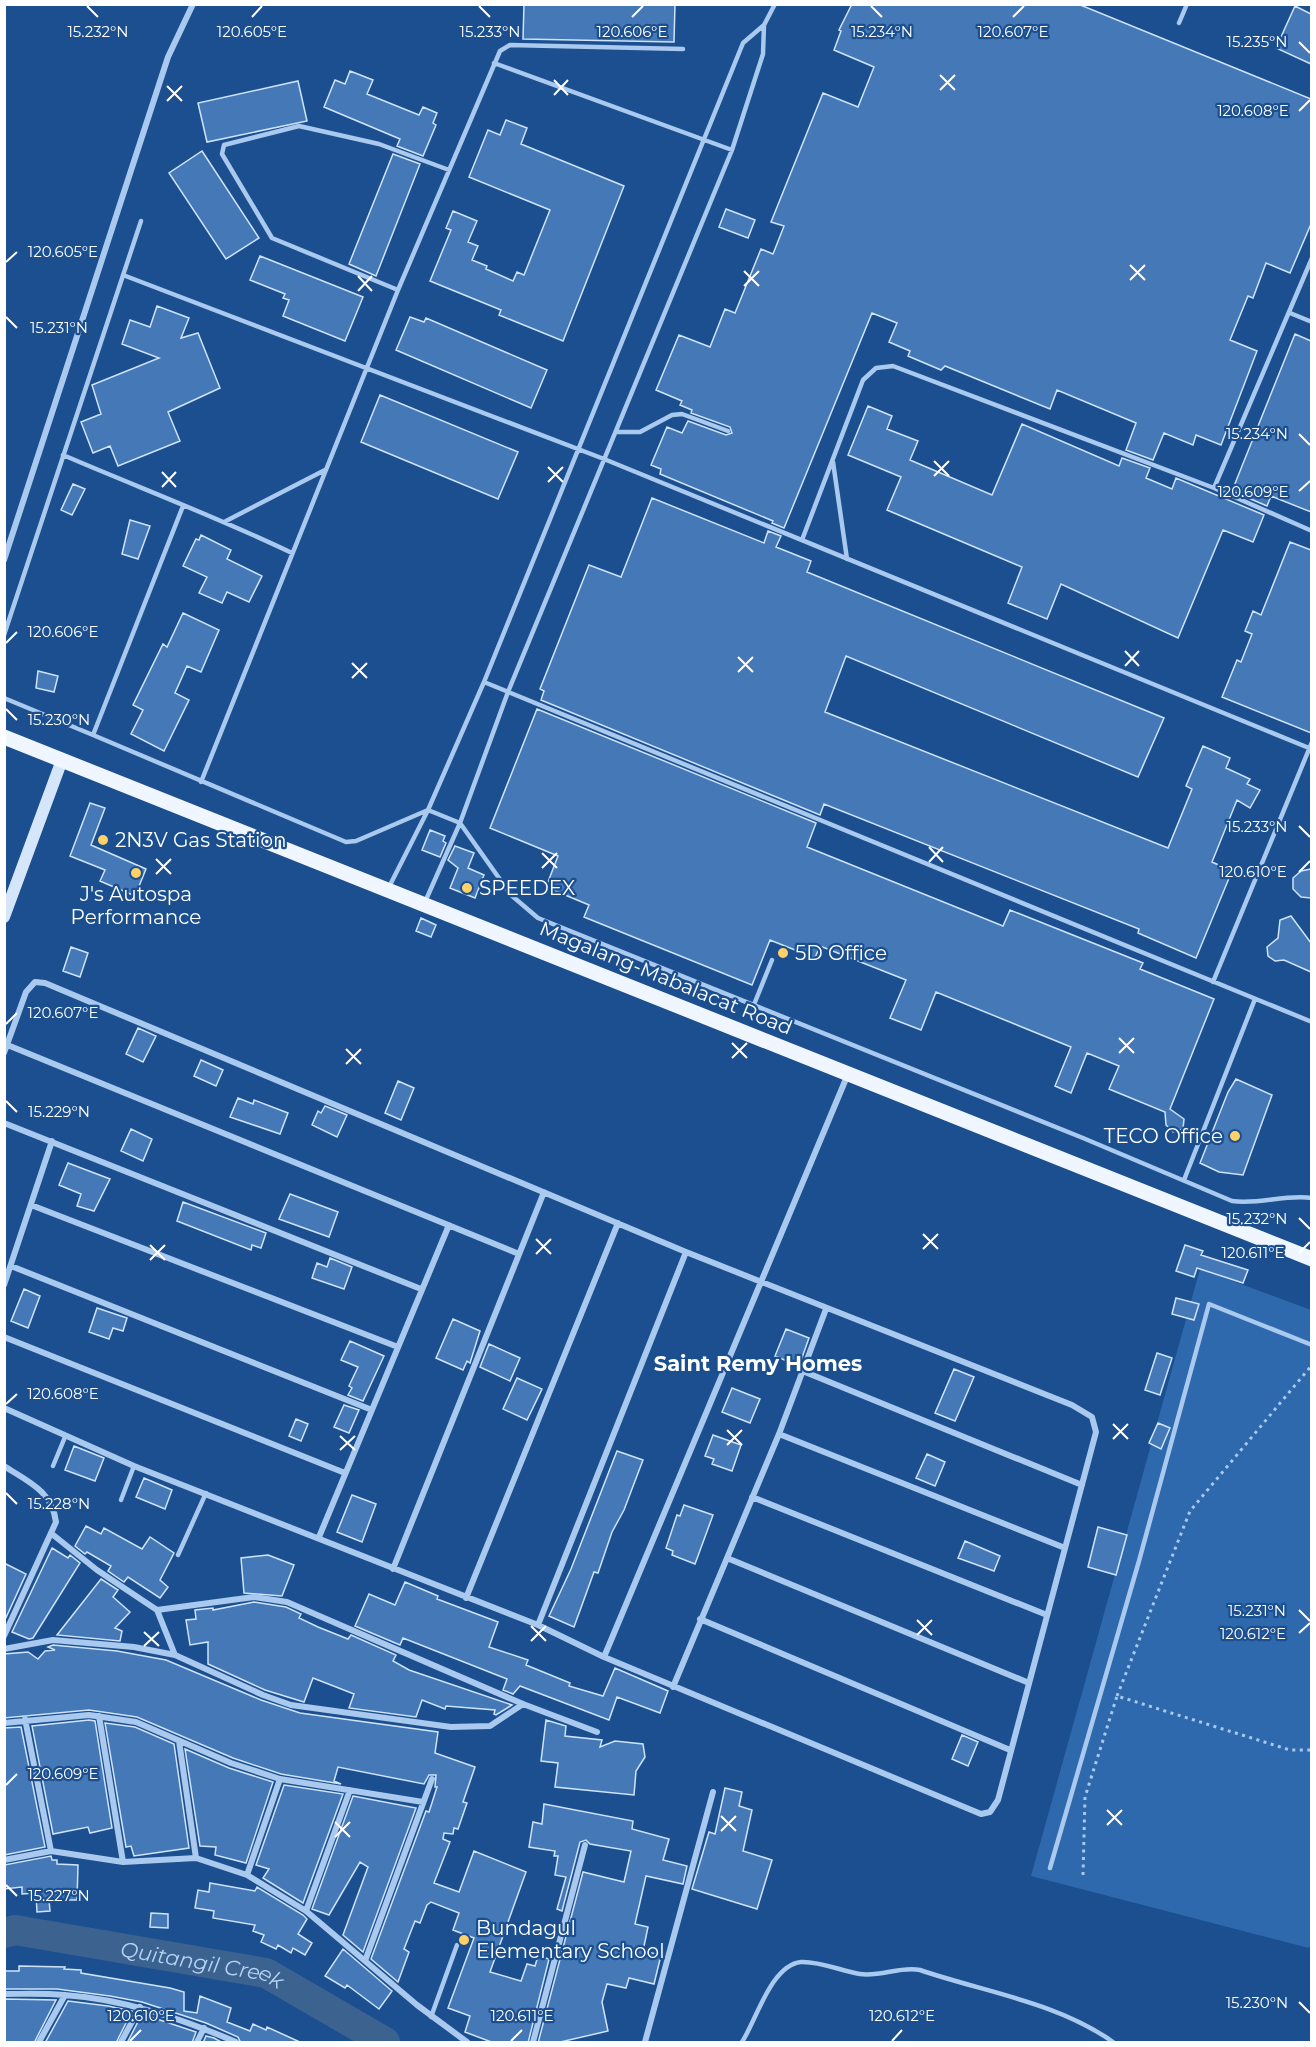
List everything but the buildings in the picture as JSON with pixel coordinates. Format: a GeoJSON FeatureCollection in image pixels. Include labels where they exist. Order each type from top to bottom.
{"type":"FeatureCollection","features":[{"type":"Feature","properties":{"kind":"main road","name":"Magalang-Mabalacat Road"},"geometry":{"type":"LineString","coordinates":[[4,737],[1311,1259]]}},
{"type":"Feature","properties":{"kind":"main road"},"geometry":{"type":"LineString","coordinates":[[4,916],[62,760]]}},
{"type":"Feature","properties":{"kind":"street"},"geometry":{"type":"LineString","coordinates":[[4,560],[168,57],[193,4]]}},
{"type":"Feature","properties":{"kind":"street"},"geometry":{"type":"LineString","coordinates":[[4,1053],[26,992],[35,982],[45,982],[686,1252],[1087,1413],[1095,1423],[1096,1432],[998,1800],[990,1812],[981,1814],[604,1657],[538,1625],[134,1466],[4,1408]]}},
{"type":"Feature","properties":{"kind":"street"},"geometry":{"type":"LineString","coordinates":[[6,1044],[519,1254]]}},
{"type":"Feature","properties":{"kind":"street"},"geometry":{"type":"LineString","coordinates":[[604,1657],[848,1074]]}},
{"type":"Feature","properties":{"kind":"street"},"geometry":{"type":"LineString","coordinates":[[4,1123],[421,1288]]}},
{"type":"Feature","properties":{"kind":"street"},"geometry":{"type":"LineString","coordinates":[[4,1285],[52,1141]]}},
{"type":"Feature","properties":{"kind":"street"},"geometry":{"type":"LineString","coordinates":[[393,1569],[544,1192]]}},
{"type":"Feature","properties":{"kind":"street"},"geometry":{"type":"LineString","coordinates":[[31,1205],[398,1347]]}},
{"type":"Feature","properties":{"kind":"street"},"geometry":{"type":"LineString","coordinates":[[466,1598],[618,1223]]}},
{"type":"Feature","properties":{"kind":"street"},"geometry":{"type":"LineString","coordinates":[[319,1537],[449,1225]]}},
{"type":"Feature","properties":{"kind":"street"},"geometry":{"type":"LineString","coordinates":[[538,1625],[686,1252]]}},
{"type":"Feature","properties":{"kind":"street"},"geometry":{"type":"LineString","coordinates":[[11,1266],[372,1410]]}},
{"type":"Feature","properties":{"kind":"street"},"geometry":{"type":"LineString","coordinates":[[673,1686],[779,1434],[826,1309]]}},
{"type":"Feature","properties":{"kind":"street"},"geometry":{"type":"LineString","coordinates":[[4,1336],[345,1473]]}},
{"type":"Feature","properties":{"kind":"street"},"geometry":{"type":"LineString","coordinates":[[804,1372],[1082,1485]]}},
{"type":"Feature","properties":{"kind":"street"},"geometry":{"type":"LineString","coordinates":[[779,1434],[1065,1548]]}},
{"type":"Feature","properties":{"kind":"street"},"geometry":{"type":"LineString","coordinates":[[4,1466],[51,1501],[56,1522],[4,1636]]}},
{"type":"Feature","properties":{"kind":"street"},"geometry":{"type":"LineString","coordinates":[[752,1497],[1047,1615]]}},
{"type":"Feature","properties":{"kind":"street"},"geometry":{"type":"LineString","coordinates":[[52,1534],[97,1570],[156,1610],[175,1655]]}},
{"type":"Feature","properties":{"kind":"street"},"geometry":{"type":"LineString","coordinates":[[727,1558],[1029,1683]]}},
{"type":"Feature","properties":{"kind":"street"},"geometry":{"type":"LineString","coordinates":[[156,1610],[254,1597],[287,1602],[523,1704],[597,1732]]}},
{"type":"Feature","properties":{"kind":"street"},"geometry":{"type":"LineString","coordinates":[[700,1619],[1010,1750]]}},
{"type":"Feature","properties":{"kind":"street"},"geometry":{"type":"LineString","coordinates":[[4,1649],[60,1640],[175,1655],[263,1695],[291,1705],[325,1711],[480,1728],[500,1722],[523,1704]]}},
{"type":"Feature","properties":{"kind":"street"},"geometry":{"type":"LineString","coordinates":[[99,1716],[123,1862]]}},
{"type":"Feature","properties":{"kind":"street"},"geometry":{"type":"LineString","coordinates":[[4,1723],[25,1719],[99,1716],[136,1722],[231,1763],[280,1779],[423,1802]]}},
{"type":"Feature","properties":{"kind":"street"},"geometry":{"type":"LineString","coordinates":[[25,1719],[51,1851]]}},
{"type":"Feature","properties":{"kind":"street"},"geometry":{"type":"LineString","coordinates":[[178,1741],[196,1858]]}},
{"type":"Feature","properties":{"kind":"street"},"geometry":{"type":"LineString","coordinates":[[247,1875],[280,1779]]}},
{"type":"Feature","properties":{"kind":"street"},"geometry":{"type":"LineString","coordinates":[[364,1961],[432,1779]]}},
{"type":"Feature","properties":{"kind":"street"},"geometry":{"type":"LineString","coordinates":[[306,1911],[350,1790]]}},
{"type":"Feature","properties":{"kind":"street"},"geometry":{"type":"LineString","coordinates":[[645,2043],[713,1792]]}},
{"type":"Feature","properties":{"kind":"street"},"geometry":{"type":"LineString","coordinates":[[533,2043],[585,1845]]}},
{"type":"Feature","properties":{"kind":"street"},"geometry":{"type":"LineString","coordinates":[[4,1860],[51,1851],[123,1862],[196,1858],[247,1875],[306,1911],[431,2017],[467,2043]]}},
{"type":"Feature","properties":{"kind":"street"},"geometry":{"type":"LineString","coordinates":[[4,1994],[65,1995],[140,2007],[204,2028],[236,2043]]}},
{"type":"Feature","properties":{"kind":"street"},"geometry":{"type":"LineString","coordinates":[[39,2043],[65,1995]]}},
{"type":"Feature","properties":{"kind":"street"},"geometry":{"type":"LineString","coordinates":[[121,2043],[140,2007]]}},
{"type":"Feature","properties":{"kind":"street"},"geometry":{"type":"LineString","coordinates":[[197,2043],[204,2028]]}},
{"type":"Feature","properties":{"kind":"lane"},"geometry":{"type":"LineString","coordinates":[[388,890],[428,810],[484,682],[743,42],[764,25],[775,4]]}},
{"type":"Feature","properties":{"kind":"lane"},"geometry":{"type":"LineString","coordinates":[[1179,23],[1187,4]]}},
{"type":"Feature","properties":{"kind":"lane"},"geometry":{"type":"LineString","coordinates":[[424,904],[460,824],[508,692],[732,150],[763,54],[764,25]]}},
{"type":"Feature","properties":{"kind":"lane"},"geometry":{"type":"LineString","coordinates":[[201,782],[325,469],[368,370],[398,290],[500,51],[510,45],[683,49]]}},
{"type":"Feature","properties":{"kind":"lane"},"geometry":{"type":"LineString","coordinates":[[494,63],[732,150]]}},
{"type":"Feature","properties":{"kind":"lane"},"geometry":{"type":"LineString","coordinates":[[398,290],[272,238],[222,154],[222,149],[228,143],[299,126],[379,144],[449,170]]}},
{"type":"Feature","properties":{"kind":"lane"},"geometry":{"type":"LineString","coordinates":[[4,635],[141,221]]}},
{"type":"Feature","properties":{"kind":"lane"},"geometry":{"type":"LineString","coordinates":[[1214,488],[1290,313],[1311,258]]}},
{"type":"Feature","properties":{"kind":"lane"},"geometry":{"type":"LineString","coordinates":[[123,275],[604,459],[1309,748]]}},
{"type":"Feature","properties":{"kind":"lane"},"geometry":{"type":"LineString","coordinates":[[1290,313],[1311,322]]}},
{"type":"Feature","properties":{"kind":"lane"},"geometry":{"type":"LineString","coordinates":[[802,540],[863,380],[876,368],[892,366],[1214,488],[1311,531]]}},
{"type":"Feature","properties":{"kind":"lane"},"geometry":{"type":"LineString","coordinates":[[616,432],[640,432],[672,415],[682,414],[728,431]]}},
{"type":"Feature","properties":{"kind":"lane"},"geometry":{"type":"LineString","coordinates":[[63,455],[183,506],[226,521],[292,553]]}},
{"type":"Feature","properties":{"kind":"lane"},"geometry":{"type":"LineString","coordinates":[[833,459],[847,559]]}},
{"type":"Feature","properties":{"kind":"lane"},"geometry":{"type":"LineString","coordinates":[[226,521],[325,469]]}},
{"type":"Feature","properties":{"kind":"lane"},"geometry":{"type":"LineString","coordinates":[[93,735],[183,506]]}},
{"type":"Feature","properties":{"kind":"lane"},"geometry":{"type":"LineString","coordinates":[[484,682],[1311,1022]]}},
{"type":"Feature","properties":{"kind":"lane"},"geometry":{"type":"LineString","coordinates":[[4,698],[346,842],[356,841],[428,810],[460,824],[511,895],[538,918],[1232,1201],[1248,1204],[1296,1196],[1311,1198]]}},
{"type":"Feature","properties":{"kind":"lane"},"geometry":{"type":"LineString","coordinates":[[1213,982],[1311,742]]}},
{"type":"Feature","properties":{"kind":"lane"},"geometry":{"type":"LineString","coordinates":[[753,1007],[772,960]]}},
{"type":"Feature","properties":{"kind":"lane"},"geometry":{"type":"LineString","coordinates":[[1184,1180],[1255,999]]}},
{"type":"Feature","properties":{"kind":"lane"},"geometry":{"type":"LineString","coordinates":[[1050,1868],[1139,1561],[1209,1304],[1311,1345]]}},
{"type":"Feature","properties":{"kind":"lane"},"geometry":{"type":"LineString","coordinates":[[53,1466],[65,1437]]}},
{"type":"Feature","properties":{"kind":"lane"},"geometry":{"type":"LineString","coordinates":[[121,1500],[134,1466]]}},
{"type":"Feature","properties":{"kind":"lane"},"geometry":{"type":"LineString","coordinates":[[178,1555],[206,1493]]}},
{"type":"Feature","properties":{"kind":"lane"},"geometry":{"type":"LineString","coordinates":[[431,2017],[457,1945]]}},
{"type":"Feature","properties":{"kind":"lane"},"geometry":{"type":"LineString","coordinates":[[742,2043],[775,1980],[787,1967],[802,1962],[863,1975],[900,1969],[920,1970],[1043,2007],[1086,2025],[1113,2043]]}},
{"type":"Feature","properties":{"kind":"path"},"geometry":{"type":"LineString","coordinates":[[1083,1875],[1085,1797],[1117,1696],[1190,1511],[1311,1365]]}},
{"type":"Feature","properties":{"kind":"path"},"geometry":{"type":"LineString","coordinates":[[1117,1696],[1290,1750],[1311,1750]]}},
{"type":"Feature","properties":{"kind":"shaded area"},"geometry":{"type":"Polygon","coordinates":[[[1200,1269],[1311,1310],[1312,1940],[1309,1948],[1031,1876],[1200,1269]]]}},
{"type":"Feature","properties":{"kind":"waterway","name":"Quitangil Creek"},"geometry":{"type":"LineString","coordinates":[[4,1933],[15,1930],[266,1973],[385,2042]]}},
{"type":"Feature","properties":{"kind":"place","name":"2N3V Gas Station"},"geometry":{"type":"Point","coordinates":[103,840]}},
{"type":"Feature","properties":{"kind":"place","name":"J's Autospa Performance"},"geometry":{"type":"Point","coordinates":[136,873]}},
{"type":"Feature","properties":{"kind":"place","name":"SPEEDEX"},"geometry":{"type":"Point","coordinates":[467,888]}},
{"type":"Feature","properties":{"kind":"place","name":"5D Office"},"geometry":{"type":"Point","coordinates":[783,953]}},
{"type":"Feature","properties":{"kind":"place","name":"TECO Office"},"geometry":{"type":"Point","coordinates":[1235,1136]}},
{"type":"Feature","properties":{"kind":"place","name":"Bundagul Elementary School"},"geometry":{"type":"Point","coordinates":[464,1940]}},
{"type":"Feature","properties":{"kind":"district","name":"Saint Remy Homes"},"geometry":{"type":"Point","coordinates":[758,1363]}}]}
